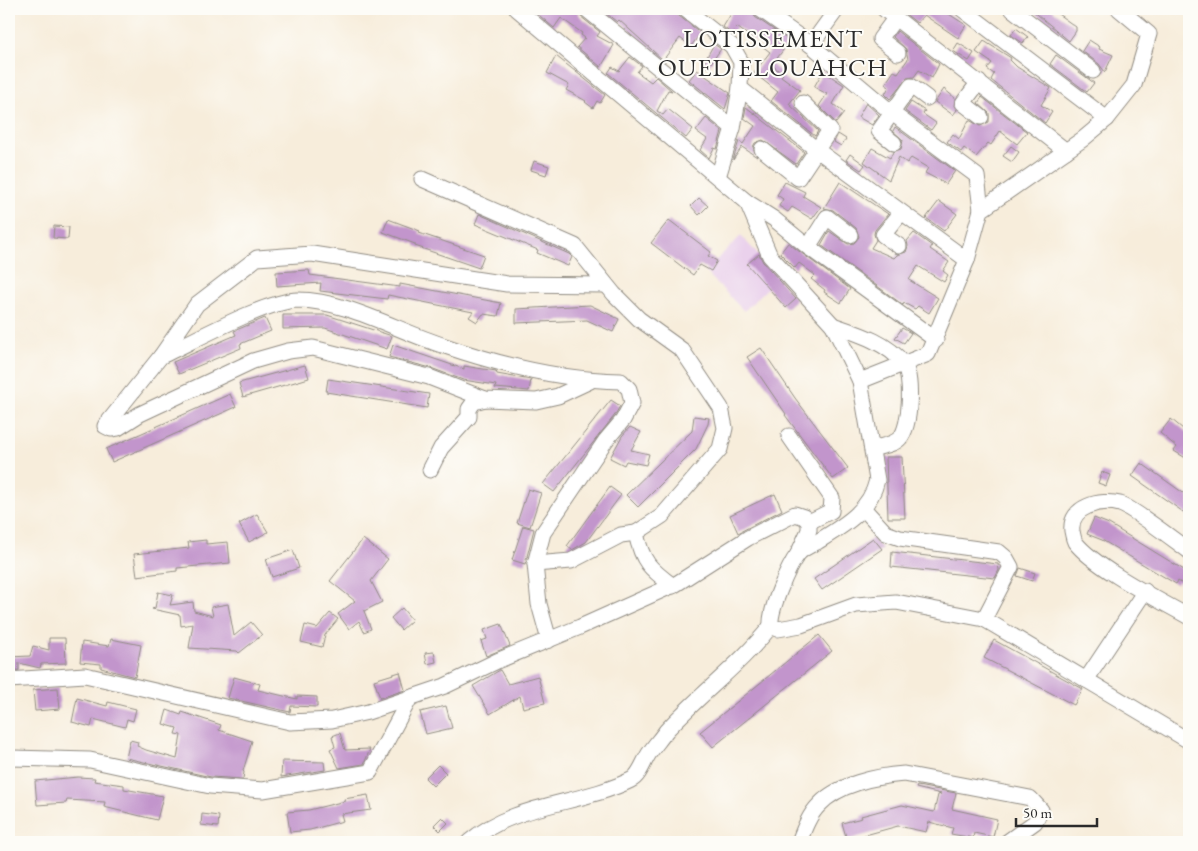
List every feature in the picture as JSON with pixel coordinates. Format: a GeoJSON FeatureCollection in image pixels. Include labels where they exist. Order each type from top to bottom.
{"type":"FeatureCollection","features":[{"type":"Feature","properties":{"kind":"street"},"geometry":{"type":"LineString","coordinates":[[517,9],[747,202],[774,219],[808,247],[936,340]]}},
{"type":"Feature","properties":{"kind":"street"},"geometry":{"type":"LineString","coordinates":[[586,9],[733,128]]}},
{"type":"Feature","properties":{"kind":"street"},"geometry":{"type":"LineString","coordinates":[[685,9],[732,46],[741,62],[740,88],[733,128],[718,177]]}},
{"type":"Feature","properties":{"kind":"street"},"geometry":{"type":"LineString","coordinates":[[760,9],[810,45],[892,112],[977,176],[981,210],[967,260],[936,340],[928,354],[861,387]]}},
{"type":"Feature","properties":{"kind":"street"},"geometry":{"type":"LineString","coordinates":[[810,45],[837,9]]}},
{"type":"Feature","properties":{"kind":"street"},"geometry":{"type":"LineString","coordinates":[[962,9],[1107,118]]}},
{"type":"Feature","properties":{"kind":"street"},"geometry":{"type":"LineString","coordinates":[[1012,9],[1094,71]]}},
{"type":"Feature","properties":{"kind":"street"},"geometry":{"type":"LineString","coordinates":[[981,210],[1066,151],[1107,118],[1134,85],[1149,34],[1119,9]]}},
{"type":"Feature","properties":{"kind":"street"},"geometry":{"type":"LineString","coordinates":[[898,53],[880,38],[890,13],[1066,151]]}},
{"type":"Feature","properties":{"kind":"street"},"geometry":{"type":"LineString","coordinates":[[979,82],[962,102],[981,117]]}},
{"type":"Feature","properties":{"kind":"street"},"geometry":{"type":"LineString","coordinates":[[894,143],[879,131],[911,86],[927,98]]}},
{"type":"Feature","properties":{"kind":"street"},"geometry":{"type":"LineString","coordinates":[[740,88],[817,150],[967,260]]}},
{"type":"Feature","properties":{"kind":"street"},"geometry":{"type":"LineString","coordinates":[[762,149],[798,178],[830,130],[803,103]]}},
{"type":"Feature","properties":{"kind":"street"},"geometry":{"type":"LineString","coordinates":[[422,180],[575,246],[606,285],[639,319],[682,350],[721,408],[726,428],[720,449],[662,516],[636,532],[621,535],[571,561],[535,564]]}},
{"type":"Feature","properties":{"kind":"street"},"geometry":{"type":"LineString","coordinates":[[747,202],[770,256],[832,325],[861,387],[877,480],[874,494],[864,508],[838,529],[798,554]]}},
{"type":"Feature","properties":{"kind":"street"},"geometry":{"type":"LineString","coordinates":[[900,246],[883,235],[901,212]]}},
{"type":"Feature","properties":{"kind":"street"},"geometry":{"type":"LineString","coordinates":[[808,247],[827,217],[850,235]]}},
{"type":"Feature","properties":{"kind":"street"},"geometry":{"type":"LineString","coordinates":[[485,399],[429,377],[313,348],[288,350],[253,361],[140,414],[118,428],[111,429],[105,426],[161,356],[197,304],[257,258],[312,254],[507,284],[606,285]]}},
{"type":"Feature","properties":{"kind":"street"},"geometry":{"type":"LineString","coordinates":[[161,356],[272,305],[298,300],[344,308],[443,346],[548,375],[590,381],[621,381],[629,389],[632,403],[623,420],[606,440],[543,533],[535,564],[539,604],[549,640]]}},
{"type":"Feature","properties":{"kind":"street"},"geometry":{"type":"LineString","coordinates":[[832,325],[862,335],[894,354],[905,364],[911,387],[905,429],[900,438],[891,444],[872,449]]}},
{"type":"Feature","properties":{"kind":"street"},"geometry":{"type":"LineString","coordinates":[[430,470],[441,448],[469,417],[469,409],[474,402],[485,399],[536,401],[558,396],[590,381]]}},
{"type":"Feature","properties":{"kind":"street"},"geometry":{"type":"LineString","coordinates":[[789,436],[832,498],[834,504],[831,511],[809,522]]}},
{"type":"Feature","properties":{"kind":"street"},"geometry":{"type":"LineString","coordinates":[[1189,551],[1121,504],[1094,504],[1085,507],[1076,515],[1072,526],[1073,540],[1083,551],[1141,597],[1189,617]]}},
{"type":"Feature","properties":{"kind":"street"},"geometry":{"type":"LineString","coordinates":[[864,508],[886,533],[900,538],[999,552],[1006,558],[1011,567],[984,619]]}},
{"type":"Feature","properties":{"kind":"street"},"geometry":{"type":"LineString","coordinates":[[9,680],[85,675],[290,722],[332,720],[368,712],[444,686],[497,661],[673,586],[748,538],[795,514],[804,517],[809,522],[809,530],[777,594],[772,612],[771,626],[753,650],[667,730],[649,753],[634,778],[608,790],[533,810],[491,828],[469,842]]}},
{"type":"Feature","properties":{"kind":"street"},"geometry":{"type":"LineString","coordinates":[[636,532],[639,548],[651,570],[673,586]]}},
{"type":"Feature","properties":{"kind":"street"},"geometry":{"type":"LineString","coordinates":[[1086,680],[1141,597]]}},
{"type":"Feature","properties":{"kind":"street"},"geometry":{"type":"LineString","coordinates":[[771,626],[778,629],[801,625],[856,605],[896,602],[984,619],[1189,741]]}},
{"type":"Feature","properties":{"kind":"street"},"geometry":{"type":"LineString","coordinates":[[12,758],[90,760],[210,786],[264,790],[370,772],[410,698]]}},
{"type":"Feature","properties":{"kind":"street"},"geometry":{"type":"LineString","coordinates":[[799,842],[806,824],[819,804],[843,789],[860,782],[883,775],[904,774],[1030,798],[1041,810],[1035,822],[1007,842]]}},
{"type":"Feature","properties":{"kind":"shaded area"},"geometry":{"type":"Polygon","coordinates":[[[741,236],[779,277],[744,311],[705,271],[741,236]]]}},
{"type":"Feature","properties":{"kind":"building"},"geometry":{"type":"Polygon","coordinates":[[[534,9],[577,9],[580,16],[600,32],[597,36],[614,45],[601,67],[577,47],[585,38],[581,35],[582,33],[561,18],[554,28],[534,9]]]}},
{"type":"Feature","properties":{"kind":"building"},"geometry":{"type":"Polygon","coordinates":[[[601,9],[670,9],[701,33],[691,46],[680,38],[663,60],[619,20],[617,22],[601,9]]]}},
{"type":"Feature","properties":{"kind":"building"},"geometry":{"type":"Polygon","coordinates":[[[734,9],[751,9],[755,17],[790,41],[772,65],[783,74],[781,76],[800,90],[789,104],[818,131],[815,136],[771,101],[778,92],[754,73],[770,52],[737,27],[732,34],[723,27],[734,9]]]}},
{"type":"Feature","properties":{"kind":"building"},"geometry":{"type":"Polygon","coordinates":[[[903,9],[941,9],[966,25],[958,38],[924,15],[917,23],[904,13],[903,9]]]}},
{"type":"Feature","properties":{"kind":"building"},"geometry":{"type":"Polygon","coordinates":[[[1031,9],[1051,9],[1076,27],[1076,31],[1069,41],[1031,9]]]}},
{"type":"Feature","properties":{"kind":"building"},"geometry":{"type":"Polygon","coordinates":[[[1016,28],[1028,37],[1023,43],[1011,35],[1016,28]]]}},
{"type":"Feature","properties":{"kind":"building"},"geometry":{"type":"Polygon","coordinates":[[[897,31],[939,64],[932,78],[919,70],[914,77],[907,78],[890,99],[885,94],[889,87],[885,84],[894,71],[898,73],[908,59],[906,49],[893,37],[897,31]]]}},
{"type":"Feature","properties":{"kind":"building"},"geometry":{"type":"Polygon","coordinates":[[[1089,40],[1100,47],[1099,49],[1113,55],[1105,72],[1099,64],[1082,51],[1089,40]]]}},
{"type":"Feature","properties":{"kind":"building"},"geometry":{"type":"Polygon","coordinates":[[[984,41],[1011,58],[1010,60],[1017,67],[1051,88],[1041,105],[1052,112],[1045,123],[991,80],[994,74],[987,69],[992,63],[976,52],[984,41]]]}},
{"type":"Feature","properties":{"kind":"building"},"geometry":{"type":"Polygon","coordinates":[[[958,43],[974,53],[969,61],[953,51],[958,43]]]}},
{"type":"Feature","properties":{"kind":"building"},"geometry":{"type":"Polygon","coordinates":[[[714,44],[721,49],[708,67],[703,64],[714,44]]]}},
{"type":"Feature","properties":{"kind":"building"},"geometry":{"type":"Polygon","coordinates":[[[1056,55],[1094,83],[1087,92],[1050,64],[1056,55]]]}},
{"type":"Feature","properties":{"kind":"building"},"geometry":{"type":"Polygon","coordinates":[[[556,56],[605,95],[600,103],[597,101],[593,108],[586,101],[566,90],[569,85],[547,73],[556,56]]]}},
{"type":"Feature","properties":{"kind":"building"},"geometry":{"type":"Polygon","coordinates":[[[630,57],[642,66],[637,72],[651,82],[656,77],[672,91],[668,90],[657,111],[663,115],[668,109],[693,129],[686,138],[608,73],[612,67],[619,71],[630,57]]]}},
{"type":"Feature","properties":{"kind":"building"},"geometry":{"type":"Polygon","coordinates":[[[697,70],[730,93],[725,109],[689,80],[697,70]]]}},
{"type":"Feature","properties":{"kind":"building"},"geometry":{"type":"Polygon","coordinates":[[[823,71],[844,85],[833,104],[844,113],[836,123],[819,106],[827,94],[814,87],[823,71]]]}},
{"type":"Feature","properties":{"kind":"building"},"geometry":{"type":"Polygon","coordinates":[[[944,89],[955,98],[954,106],[957,110],[953,115],[935,102],[944,89]]]}},
{"type":"Feature","properties":{"kind":"building"},"geometry":{"type":"Polygon","coordinates":[[[982,97],[1027,132],[1017,144],[1000,131],[991,145],[988,143],[976,157],[964,148],[961,152],[947,142],[953,134],[959,139],[969,120],[980,126],[989,122],[989,113],[978,103],[982,97]]]}},
{"type":"Feature","properties":{"kind":"building"},"geometry":{"type":"Polygon","coordinates":[[[911,102],[925,111],[923,114],[936,123],[931,130],[905,111],[911,102]]]}},
{"type":"Feature","properties":{"kind":"building"},"geometry":{"type":"Polygon","coordinates":[[[866,103],[879,115],[872,125],[858,117],[866,103]]]}},
{"type":"Feature","properties":{"kind":"building"},"geometry":{"type":"Polygon","coordinates":[[[746,107],[804,152],[796,164],[763,140],[755,143],[753,147],[757,157],[742,147],[733,160],[739,141],[743,144],[755,126],[744,118],[746,107]]]}},
{"type":"Feature","properties":{"kind":"building"},"geometry":{"type":"Polygon","coordinates":[[[706,118],[722,131],[717,149],[714,148],[709,158],[700,150],[707,139],[696,131],[706,118]]]}},
{"type":"Feature","properties":{"kind":"building"},"geometry":{"type":"Polygon","coordinates":[[[895,127],[955,171],[946,184],[925,173],[928,168],[911,158],[907,163],[899,157],[889,180],[864,162],[872,148],[890,158],[893,152],[901,149],[903,140],[893,131],[895,127]]]}},
{"type":"Feature","properties":{"kind":"building"},"geometry":{"type":"Polygon","coordinates":[[[838,134],[846,139],[841,146],[834,142],[838,134]]]}},
{"type":"Feature","properties":{"kind":"building"},"geometry":{"type":"Polygon","coordinates":[[[1011,146],[1019,152],[1012,162],[1003,156],[1011,146]]]}},
{"type":"Feature","properties":{"kind":"building"},"geometry":{"type":"Polygon","coordinates":[[[850,154],[865,165],[861,170],[846,160],[850,154]]]}},
{"type":"Feature","properties":{"kind":"building"},"geometry":{"type":"Polygon","coordinates":[[[534,161],[549,166],[546,175],[531,170],[534,161]]]}},
{"type":"Feature","properties":{"kind":"building"},"geometry":{"type":"Polygon","coordinates":[[[785,182],[805,192],[803,196],[821,207],[812,219],[792,207],[788,212],[779,206],[783,199],[777,195],[785,182]]]}},
{"type":"Feature","properties":{"kind":"building"},"geometry":{"type":"Polygon","coordinates":[[[840,182],[888,214],[875,230],[876,240],[871,248],[894,258],[906,252],[907,241],[914,233],[932,246],[930,249],[949,262],[943,271],[948,275],[944,282],[918,266],[909,280],[938,298],[929,313],[918,306],[915,309],[904,303],[903,305],[821,245],[829,231],[848,244],[854,243],[859,237],[856,228],[833,210],[824,208],[840,182]]]}},
{"type":"Feature","properties":{"kind":"building"},"geometry":{"type":"Polygon","coordinates":[[[699,198],[708,206],[699,215],[691,206],[699,198]]]}},
{"type":"Feature","properties":{"kind":"building"},"geometry":{"type":"Polygon","coordinates":[[[939,201],[957,214],[944,231],[926,218],[939,201]]]}},
{"type":"Feature","properties":{"kind":"building"},"geometry":{"type":"Polygon","coordinates":[[[479,214],[569,254],[572,257],[568,266],[537,253],[538,250],[475,224],[479,214]]]}},
{"type":"Feature","properties":{"kind":"building"},"geometry":{"type":"Polygon","coordinates":[[[388,219],[420,231],[419,233],[484,255],[479,268],[415,246],[415,244],[383,232],[388,219]]]}},
{"type":"Feature","properties":{"kind":"building"},"geometry":{"type":"Polygon","coordinates":[[[669,220],[711,252],[708,256],[717,261],[711,271],[700,265],[693,275],[651,243],[669,220]]]}},
{"type":"Feature","properties":{"kind":"building"},"geometry":{"type":"Polygon","coordinates":[[[54,226],[69,227],[68,239],[53,238],[54,226]]]}},
{"type":"Feature","properties":{"kind":"building"},"geometry":{"type":"Polygon","coordinates":[[[788,243],[850,289],[841,303],[824,292],[825,290],[811,279],[815,275],[799,263],[795,268],[780,253],[788,243]]]}},
{"type":"Feature","properties":{"kind":"building"},"geometry":{"type":"Polygon","coordinates":[[[759,254],[763,262],[796,299],[786,308],[747,264],[759,254]]]}},
{"type":"Feature","properties":{"kind":"building"},"geometry":{"type":"Polygon","coordinates":[[[309,270],[310,275],[400,287],[400,284],[501,303],[498,316],[483,314],[477,322],[469,317],[473,312],[388,295],[387,299],[320,291],[321,283],[277,286],[276,272],[309,270]]]}},
{"type":"Feature","properties":{"kind":"building"},"geometry":{"type":"Polygon","coordinates":[[[590,305],[619,319],[613,332],[587,320],[516,323],[516,309],[590,305]]]}},
{"type":"Feature","properties":{"kind":"building"},"geometry":{"type":"Polygon","coordinates":[[[283,315],[327,315],[392,336],[387,349],[325,328],[283,329],[283,315]]]}},
{"type":"Feature","properties":{"kind":"building"},"geometry":{"type":"Polygon","coordinates":[[[265,318],[271,331],[240,344],[241,348],[179,374],[173,362],[236,335],[234,331],[265,318]]]}},
{"type":"Feature","properties":{"kind":"building"},"geometry":{"type":"Polygon","coordinates":[[[902,328],[911,333],[904,343],[895,338],[902,328]]]}},
{"type":"Feature","properties":{"kind":"building"},"geometry":{"type":"Polygon","coordinates":[[[393,345],[464,369],[464,366],[496,371],[497,374],[531,380],[529,391],[495,388],[496,385],[463,380],[431,368],[389,357],[393,345]]]}},
{"type":"Feature","properties":{"kind":"building"},"geometry":{"type":"Polygon","coordinates":[[[761,348],[795,398],[848,468],[833,479],[785,415],[747,357],[761,348]]]}},
{"type":"Feature","properties":{"kind":"building"},"geometry":{"type":"Polygon","coordinates":[[[305,365],[309,378],[243,397],[239,383],[305,365]]]}},
{"type":"Feature","properties":{"kind":"building"},"geometry":{"type":"Polygon","coordinates":[[[328,379],[429,394],[427,408],[326,392],[328,379]]]}},
{"type":"Feature","properties":{"kind":"building"},"geometry":{"type":"Polygon","coordinates":[[[230,394],[236,407],[112,462],[106,449],[230,394]]]}},
{"type":"Feature","properties":{"kind":"building"},"geometry":{"type":"Polygon","coordinates":[[[611,400],[620,406],[615,415],[554,492],[543,484],[611,400]]]}},
{"type":"Feature","properties":{"kind":"building"},"geometry":{"type":"Polygon","coordinates":[[[694,416],[709,418],[696,449],[638,507],[626,495],[692,431],[694,416]]]}},
{"type":"Feature","properties":{"kind":"building"},"geometry":{"type":"Polygon","coordinates":[[[1171,419],[1189,434],[1189,460],[1174,451],[1177,447],[1160,433],[1171,419]]]}},
{"type":"Feature","properties":{"kind":"building"},"geometry":{"type":"Polygon","coordinates":[[[630,427],[641,432],[631,450],[649,454],[646,465],[626,461],[624,465],[610,458],[622,436],[630,427]]]}},
{"type":"Feature","properties":{"kind":"building"},"geometry":{"type":"Polygon","coordinates":[[[886,457],[902,457],[905,518],[888,518],[886,457]]]}},
{"type":"Feature","properties":{"kind":"building"},"geometry":{"type":"Polygon","coordinates":[[[1141,463],[1189,497],[1189,516],[1132,476],[1141,463]]]}},
{"type":"Feature","properties":{"kind":"building"},"geometry":{"type":"Polygon","coordinates":[[[1102,472],[1110,475],[1106,486],[1098,483],[1102,472]]]}},
{"type":"Feature","properties":{"kind":"building"},"geometry":{"type":"Polygon","coordinates":[[[610,487],[621,495],[586,542],[572,550],[567,546],[610,487]]]}},
{"type":"Feature","properties":{"kind":"building"},"geometry":{"type":"Polygon","coordinates":[[[528,489],[541,493],[530,527],[517,523],[528,489]]]}},
{"type":"Feature","properties":{"kind":"building"},"geometry":{"type":"Polygon","coordinates":[[[775,494],[782,510],[738,533],[730,515],[775,494]]]}},
{"type":"Feature","properties":{"kind":"building"},"geometry":{"type":"Polygon","coordinates":[[[257,514],[268,532],[249,542],[239,524],[257,514]]]}},
{"type":"Feature","properties":{"kind":"building"},"geometry":{"type":"Polygon","coordinates":[[[1094,518],[1109,524],[1189,573],[1189,588],[1178,581],[1176,584],[1102,540],[1087,534],[1094,518]]]}},
{"type":"Feature","properties":{"kind":"building"},"geometry":{"type":"Polygon","coordinates":[[[523,526],[534,529],[525,564],[512,560],[523,526]]]}},
{"type":"Feature","properties":{"kind":"building"},"geometry":{"type":"Polygon","coordinates":[[[873,538],[882,549],[822,590],[814,579],[873,538]]]}},
{"type":"Feature","properties":{"kind":"building"},"geometry":{"type":"Polygon","coordinates":[[[363,539],[388,559],[371,581],[382,602],[364,611],[371,629],[364,632],[359,621],[349,629],[338,614],[355,601],[330,581],[363,539]]]}},
{"type":"Feature","properties":{"kind":"building"},"geometry":{"type":"Polygon","coordinates":[[[206,540],[206,544],[228,542],[230,563],[177,568],[177,571],[137,576],[134,554],[189,548],[188,542],[206,540]]]}},
{"type":"Feature","properties":{"kind":"building"},"geometry":{"type":"Polygon","coordinates":[[[293,550],[299,568],[272,577],[266,559],[293,550]]]}},
{"type":"Feature","properties":{"kind":"building"},"geometry":{"type":"Polygon","coordinates":[[[892,552],[998,564],[999,570],[995,578],[891,567],[892,552]]]}},
{"type":"Feature","properties":{"kind":"building"},"geometry":{"type":"Polygon","coordinates":[[[1020,568],[1035,573],[1032,581],[1017,576],[1020,568]]]}},
{"type":"Feature","properties":{"kind":"building"},"geometry":{"type":"Polygon","coordinates":[[[158,592],[173,595],[170,605],[193,602],[194,611],[213,616],[211,607],[228,604],[234,636],[251,622],[262,635],[239,653],[237,651],[189,648],[193,624],[181,626],[180,615],[152,609],[155,608],[158,592]]]}},
{"type":"Feature","properties":{"kind":"building"},"geometry":{"type":"Polygon","coordinates":[[[402,608],[412,620],[401,630],[391,618],[402,608]]]}},
{"type":"Feature","properties":{"kind":"building"},"geometry":{"type":"Polygon","coordinates":[[[330,613],[338,619],[325,635],[322,647],[301,642],[305,625],[317,628],[330,613]]]}},
{"type":"Feature","properties":{"kind":"building"},"geometry":{"type":"Polygon","coordinates":[[[501,624],[510,646],[486,656],[481,641],[487,639],[484,630],[501,624]]]}},
{"type":"Feature","properties":{"kind":"building"},"geometry":{"type":"Polygon","coordinates":[[[819,635],[832,651],[713,747],[700,732],[819,635]]]}},
{"type":"Feature","properties":{"kind":"building"},"geometry":{"type":"Polygon","coordinates":[[[49,638],[65,638],[66,663],[41,664],[40,668],[19,663],[19,670],[9,671],[9,657],[30,656],[33,646],[49,650],[49,638]]]}},
{"type":"Feature","properties":{"kind":"building"},"geometry":{"type":"Polygon","coordinates":[[[111,639],[141,645],[135,677],[101,668],[101,664],[80,662],[82,642],[109,646],[111,639]]]}},
{"type":"Feature","properties":{"kind":"building"},"geometry":{"type":"Polygon","coordinates":[[[994,640],[1083,689],[1074,705],[984,658],[994,640]]]}},
{"type":"Feature","properties":{"kind":"building"},"geometry":{"type":"Polygon","coordinates":[[[434,652],[436,662],[427,664],[425,653],[434,652]]]}},
{"type":"Feature","properties":{"kind":"building"},"geometry":{"type":"Polygon","coordinates":[[[500,670],[508,684],[538,676],[545,703],[523,708],[520,696],[490,714],[473,686],[500,670]]]}},
{"type":"Feature","properties":{"kind":"building"},"geometry":{"type":"Polygon","coordinates":[[[400,672],[405,690],[380,698],[374,680],[400,672]]]}},
{"type":"Feature","properties":{"kind":"building"},"geometry":{"type":"Polygon","coordinates":[[[234,677],[260,684],[258,690],[297,699],[297,696],[317,697],[317,707],[291,706],[290,712],[228,698],[234,677]]]}},
{"type":"Feature","properties":{"kind":"building"},"geometry":{"type":"Polygon","coordinates":[[[58,688],[60,709],[35,711],[33,690],[58,688]]]}},
{"type":"Feature","properties":{"kind":"building"},"geometry":{"type":"Polygon","coordinates":[[[77,698],[107,706],[108,702],[136,709],[133,721],[127,719],[125,727],[93,719],[91,727],[72,722],[77,698]]]}},
{"type":"Feature","properties":{"kind":"building"},"geometry":{"type":"Polygon","coordinates":[[[446,706],[452,728],[426,734],[420,712],[446,706]]]}},
{"type":"Feature","properties":{"kind":"building"},"geometry":{"type":"Polygon","coordinates":[[[167,710],[181,715],[182,712],[221,725],[219,730],[252,741],[243,771],[243,779],[211,777],[126,758],[130,740],[138,742],[137,746],[146,750],[177,759],[181,735],[175,734],[177,728],[163,724],[167,710]]]}},
{"type":"Feature","properties":{"kind":"building"},"geometry":{"type":"Polygon","coordinates":[[[340,733],[345,750],[370,749],[364,764],[339,768],[330,749],[335,747],[332,736],[340,733]]]}},
{"type":"Feature","properties":{"kind":"building"},"geometry":{"type":"Polygon","coordinates":[[[282,761],[324,762],[325,770],[281,777],[282,761]]]}},
{"type":"Feature","properties":{"kind":"building"},"geometry":{"type":"Polygon","coordinates":[[[438,765],[446,773],[433,786],[425,778],[438,765]]]}},
{"type":"Feature","properties":{"kind":"building"},"geometry":{"type":"Polygon","coordinates":[[[78,777],[95,778],[94,781],[124,785],[124,789],[163,796],[157,820],[104,807],[105,802],[67,800],[66,803],[37,805],[35,781],[78,777]]]}},
{"type":"Feature","properties":{"kind":"building"},"geometry":{"type":"Polygon","coordinates":[[[917,786],[956,793],[952,809],[997,819],[993,837],[974,833],[973,838],[951,834],[953,828],[929,822],[926,832],[898,826],[847,840],[842,823],[862,818],[861,816],[902,805],[934,812],[938,795],[941,794],[916,788],[917,786]]]}},
{"type":"Feature","properties":{"kind":"building"},"geometry":{"type":"Polygon","coordinates":[[[368,795],[371,810],[341,814],[343,821],[310,830],[290,832],[287,812],[309,810],[345,801],[344,799],[368,795]]]}},
{"type":"Feature","properties":{"kind":"building"},"geometry":{"type":"Polygon","coordinates":[[[202,814],[219,816],[218,827],[201,825],[202,814]]]}},
{"type":"Feature","properties":{"kind":"building"},"geometry":{"type":"Polygon","coordinates":[[[442,817],[448,823],[440,831],[434,825],[442,817]]]}},
{"type":"Feature","properties":{"kind":"district","name":"LOTISSEMENT OUED ELOUAHCH"},"geometry":{"type":"Point","coordinates":[773,52]}}]}
